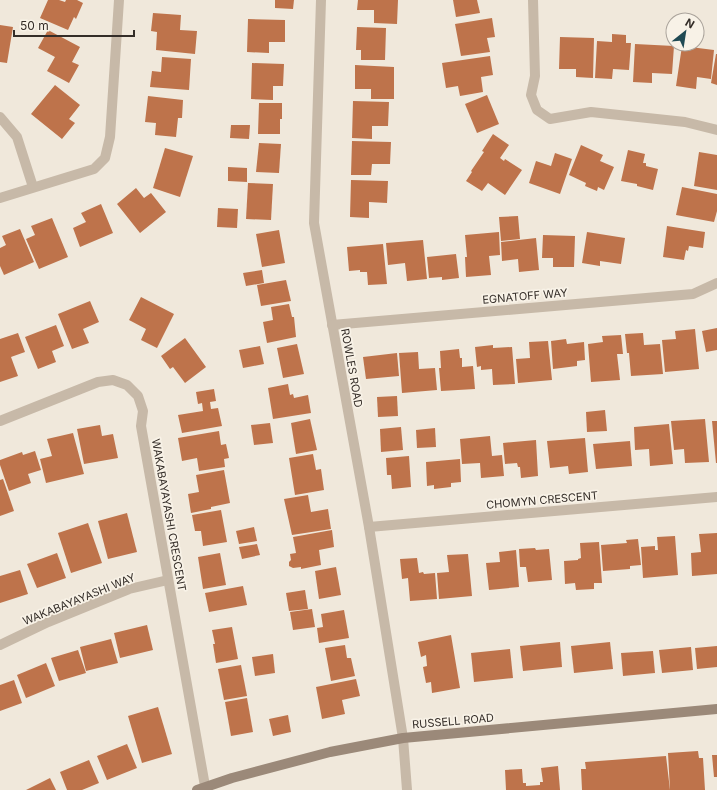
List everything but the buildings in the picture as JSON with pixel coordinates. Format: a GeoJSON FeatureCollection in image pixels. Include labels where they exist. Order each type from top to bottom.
{"type":"FeatureCollection","features":[{"type":"Feature","properties":{"kind":"street"},"geometry":{"type":"LineString","coordinates":[[0,198],[94,169],[105,158],[110,138],[119,0]]}},
{"type":"Feature","properties":{"kind":"street","name":"ROWLES ROAD"},"geometry":{"type":"LineString","coordinates":[[321,0],[314,224],[369,527],[403,738],[407,790]]}},
{"type":"Feature","properties":{"kind":"street"},"geometry":{"type":"LineString","coordinates":[[533,0],[535,76],[532,95],[537,110],[550,119],[591,112],[685,122],[717,130]]}},
{"type":"Feature","properties":{"kind":"street"},"geometry":{"type":"LineString","coordinates":[[0,117],[17,137],[33,187]]}},
{"type":"Feature","properties":{"kind":"street","name":"EGNATOFF WAY"},"geometry":{"type":"LineString","coordinates":[[332,325],[693,294],[717,283]]}},
{"type":"Feature","properties":{"kind":"street","name":"WAKABAYAYASHI CRESCENT"},"geometry":{"type":"LineString","coordinates":[[0,421],[98,382],[113,380],[127,385],[138,396],[143,411],[141,426],[168,580],[201,788]]}},
{"type":"Feature","properties":{"kind":"street","name":"CHOMYN CRESCENT"},"geometry":{"type":"LineString","coordinates":[[369,527],[717,497]]}},
{"type":"Feature","properties":{"kind":"street","name":"WAKABAYAYASHI WAY"},"geometry":{"type":"LineString","coordinates":[[0,645],[48,622],[129,589],[168,580]]}},
{"type":"Feature","properties":{"kind":"street","name":"RUSSELL ROAD"},"geometry":{"type":"LineString","coordinates":[[201,788],[232,778],[330,752],[403,738],[717,709]]}}]}
